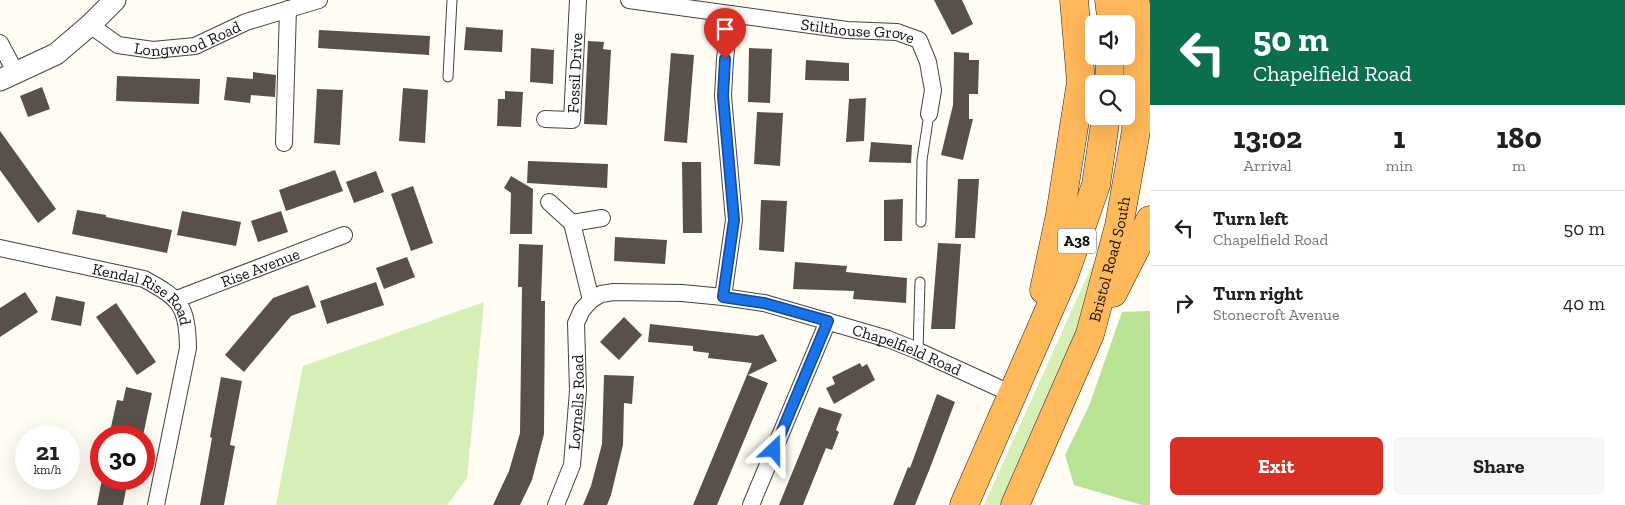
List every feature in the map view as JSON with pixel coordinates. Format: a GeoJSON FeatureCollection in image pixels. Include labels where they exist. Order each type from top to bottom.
{"type":"FeatureCollection","features":[{"type":"Feature","properties":{"kind":"highway"},"geometry":{"type":"LineString","coordinates":[[1028,360],[1060,215],[1081,82],[1074,0]]}},
{"type":"Feature","properties":{"kind":"highway","name":"Bristol Road South"},"geometry":{"type":"LineString","coordinates":[[1108,0],[1123,15]]}},
{"type":"Feature","properties":{"kind":"highway","name":"Bristol Road South"},"geometry":{"type":"LineString","coordinates":[[1015,505],[1090,334],[1120,226],[1136,131],[1130,65]]}},
{"type":"Feature","properties":{"kind":"highway","name":"Bristol Road South"},"geometry":{"type":"LineString","coordinates":[[964,505],[1064,276],[1096,185],[1105,125]]}},
{"type":"Feature","properties":{"kind":"highway"},"geometry":{"type":"LineString","coordinates":[[1090,334],[1150,220]]}},
{"type":"Feature","properties":{"kind":"street"},"geometry":{"type":"LineString","coordinates":[[0,43],[8,76],[56,54],[90,25],[115,0]]}},
{"type":"Feature","properties":{"kind":"street","name":"Longwood Road"},"geometry":{"type":"LineString","coordinates":[[90,25],[118,45],[153,50],[196,46],[246,22],[319,0]]}},
{"type":"Feature","properties":{"kind":"street","name":"Fossil Drive"},"geometry":{"type":"LineString","coordinates":[[545,119],[572,120],[578,0]]}},
{"type":"Feature","properties":{"kind":"street"},"geometry":{"type":"LineString","coordinates":[[629,0],[730,14],[723,96],[734,220],[723,297]]}},
{"type":"Feature","properties":{"kind":"street"},"geometry":{"type":"LineString","coordinates":[[284,143],[288,9]]}},
{"type":"Feature","properties":{"kind":"street","name":"Stilthouse Grove"},"geometry":{"type":"LineString","coordinates":[[730,14],[847,30],[897,32],[919,40],[928,62],[933,90],[929,114]]}},
{"type":"Feature","properties":{"kind":"street"},"geometry":{"type":"LineString","coordinates":[[549,202],[572,223],[591,300]]}},
{"type":"Feature","properties":{"kind":"street"},"geometry":{"type":"LineString","coordinates":[[572,223],[602,218]]}},
{"type":"Feature","properties":{"kind":"street","name":"Rise Avenue"},"geometry":{"type":"LineString","coordinates":[[177,300],[344,235]]}},
{"type":"Feature","properties":{"kind":"street","name":"Kendal Rise Road"},"geometry":{"type":"LineString","coordinates":[[0,248],[144,279],[165,290],[177,300],[187,324],[188,348],[156,505]]}},
{"type":"Feature","properties":{"kind":"street","name":"Chapelfield Road"},"geometry":{"type":"LineString","coordinates":[[591,300],[601,294],[614,292],[682,293],[764,303],[888,339],[1012,394]]}},
{"type":"Feature","properties":{"kind":"street","name":"Loynells Road"},"geometry":{"type":"LineString","coordinates":[[556,505],[572,465],[578,391],[576,323],[582,310],[591,300]]}},
{"type":"Feature","properties":{"kind":"street"},"geometry":{"type":"LineString","coordinates":[[751,505],[828,321]]}},
{"type":"Feature","properties":{"kind":"lane"},"geometry":{"type":"LineString","coordinates":[[448,77],[452,0]]}},
{"type":"Feature","properties":{"kind":"lane","name":"Stilthouse Grove"},"geometry":{"type":"LineString","coordinates":[[921,222],[922,160],[929,114]]}},
{"type":"Feature","properties":{"kind":"lane"},"geometry":{"type":"LineString","coordinates":[[918,351],[920,282]]}},
{"type":"Feature","properties":{"kind":"green space"},"geometry":{"type":"Polygon","coordinates":[[[1094,261],[1077,333],[1006,505],[984,505],[1094,261]]]}},
{"type":"Feature","properties":{"kind":"green space"},"geometry":{"type":"Polygon","coordinates":[[[484,302],[467,478],[447,505],[276,505],[303,366],[484,302]]]}},
{"type":"Feature","properties":{"kind":"green space"},"geometry":{"type":"Polygon","coordinates":[[[1150,311],[1150,505],[1142,505],[1074,485],[1065,455],[1089,406],[1122,312],[1150,311]]]}},
{"type":"Feature","properties":{"kind":"building"},"geometry":{"type":"Polygon","coordinates":[[[934,0],[962,0],[973,24],[952,35],[934,0]]]}},
{"type":"Feature","properties":{"kind":"building"},"geometry":{"type":"Polygon","coordinates":[[[466,27],[503,30],[502,52],[464,50],[466,27]]]}},
{"type":"Feature","properties":{"kind":"building"},"geometry":{"type":"Polygon","coordinates":[[[319,30],[430,36],[429,55],[318,48],[319,30]]]}},
{"type":"Feature","properties":{"kind":"building"},"geometry":{"type":"Polygon","coordinates":[[[588,41],[604,42],[603,49],[611,50],[607,125],[584,124],[588,41]]]}},
{"type":"Feature","properties":{"kind":"building"},"geometry":{"type":"Polygon","coordinates":[[[531,48],[554,50],[553,84],[530,82],[531,48]]]}},
{"type":"Feature","properties":{"kind":"building"},"geometry":{"type":"Polygon","coordinates":[[[749,48],[772,49],[770,103],[748,102],[749,48]]]}},
{"type":"Feature","properties":{"kind":"building"},"geometry":{"type":"Polygon","coordinates":[[[954,52],[969,53],[969,60],[979,60],[978,94],[969,94],[969,119],[973,119],[963,160],[941,155],[953,105],[954,52]]]}},
{"type":"Feature","properties":{"kind":"building"},"geometry":{"type":"Polygon","coordinates":[[[671,53],[694,55],[687,143],[664,141],[671,53]]]}},
{"type":"Feature","properties":{"kind":"building"},"geometry":{"type":"Polygon","coordinates":[[[806,60],[849,63],[849,81],[805,80],[806,60]]]}},
{"type":"Feature","properties":{"kind":"building"},"geometry":{"type":"Polygon","coordinates":[[[253,72],[276,75],[275,97],[251,95],[250,103],[224,100],[227,77],[253,79],[253,72]]]}},
{"type":"Feature","properties":{"kind":"building"},"geometry":{"type":"Polygon","coordinates":[[[117,76],[200,79],[199,104],[116,101],[117,76]]]}},
{"type":"Feature","properties":{"kind":"building"},"geometry":{"type":"Polygon","coordinates":[[[42,87],[50,109],[28,117],[20,96],[42,87]]]}},
{"type":"Feature","properties":{"kind":"building"},"geometry":{"type":"Polygon","coordinates":[[[403,88],[428,90],[425,143],[399,141],[403,88]]]}},
{"type":"Feature","properties":{"kind":"building"},"geometry":{"type":"Polygon","coordinates":[[[317,89],[343,90],[340,145],[314,143],[317,89]]]}},
{"type":"Feature","properties":{"kind":"building"},"geometry":{"type":"Polygon","coordinates":[[[505,91],[523,92],[521,127],[497,126],[498,99],[505,99],[505,91]]]}},
{"type":"Feature","properties":{"kind":"building"},"geometry":{"type":"Polygon","coordinates":[[[866,98],[864,141],[846,142],[849,99],[866,98]]]}},
{"type":"Feature","properties":{"kind":"building"},"geometry":{"type":"Polygon","coordinates":[[[757,112],[783,113],[780,166],[754,164],[757,112]]]}},
{"type":"Feature","properties":{"kind":"building"},"geometry":{"type":"Polygon","coordinates":[[[0,131],[56,209],[38,223],[0,170],[0,131]]]}},
{"type":"Feature","properties":{"kind":"building"},"geometry":{"type":"Polygon","coordinates":[[[871,142],[912,145],[911,163],[869,162],[871,142]]]}},
{"type":"Feature","properties":{"kind":"building"},"geometry":{"type":"Polygon","coordinates":[[[528,161],[608,164],[607,188],[527,183],[528,161]]]}},
{"type":"Feature","properties":{"kind":"building"},"geometry":{"type":"Polygon","coordinates":[[[682,162],[701,162],[702,233],[683,233],[682,162]]]}},
{"type":"Feature","properties":{"kind":"building"},"geometry":{"type":"Polygon","coordinates":[[[335,170],[343,191],[286,211],[279,190],[335,170]]]}},
{"type":"Feature","properties":{"kind":"building"},"geometry":{"type":"Polygon","coordinates":[[[376,171],[384,192],[354,203],[346,182],[376,171]]]}},
{"type":"Feature","properties":{"kind":"building"},"geometry":{"type":"Polygon","coordinates":[[[511,176],[533,189],[532,234],[510,234],[511,193],[504,188],[511,176]]]}},
{"type":"Feature","properties":{"kind":"building"},"geometry":{"type":"Polygon","coordinates":[[[958,179],[979,179],[975,238],[955,238],[958,179]]]}},
{"type":"Feature","properties":{"kind":"building"},"geometry":{"type":"Polygon","coordinates":[[[413,186],[433,243],[411,251],[391,194],[413,186]]]}},
{"type":"Feature","properties":{"kind":"building"},"geometry":{"type":"Polygon","coordinates":[[[903,199],[902,241],[884,241],[884,200],[903,199]]]}},
{"type":"Feature","properties":{"kind":"building"},"geometry":{"type":"Polygon","coordinates":[[[761,200],[787,201],[784,252],[759,250],[761,200]]]}},
{"type":"Feature","properties":{"kind":"building"},"geometry":{"type":"Polygon","coordinates":[[[77,210],[172,230],[167,253],[72,234],[77,210]]]}},
{"type":"Feature","properties":{"kind":"building"},"geometry":{"type":"Polygon","coordinates":[[[182,211],[241,222],[236,246],[177,235],[182,211]]]}},
{"type":"Feature","properties":{"kind":"building"},"geometry":{"type":"Polygon","coordinates":[[[281,211],[288,232],[258,242],[251,221],[281,211]]]}},
{"type":"Feature","properties":{"kind":"building"},"geometry":{"type":"Polygon","coordinates":[[[615,237],[667,240],[665,264],[614,261],[615,237]]]}},
{"type":"Feature","properties":{"kind":"building"},"geometry":{"type":"Polygon","coordinates":[[[938,243],[961,244],[955,329],[931,329],[938,243]]]}},
{"type":"Feature","properties":{"kind":"building"},"geometry":{"type":"Polygon","coordinates":[[[519,244],[543,245],[541,301],[545,301],[544,434],[532,480],[520,505],[493,505],[509,471],[520,433],[522,287],[518,287],[519,244]]]}},
{"type":"Feature","properties":{"kind":"building"},"geometry":{"type":"Polygon","coordinates":[[[407,257],[415,277],[384,289],[376,268],[407,257]]]}},
{"type":"Feature","properties":{"kind":"building"},"geometry":{"type":"Polygon","coordinates":[[[795,262],[847,266],[846,272],[907,278],[906,303],[853,299],[854,291],[793,289],[795,262]]]}},
{"type":"Feature","properties":{"kind":"building"},"geometry":{"type":"Polygon","coordinates":[[[376,282],[384,305],[327,324],[320,301],[376,282]]]}},
{"type":"Feature","properties":{"kind":"building"},"geometry":{"type":"Polygon","coordinates":[[[308,285],[316,307],[291,316],[244,372],[225,355],[273,298],[308,285]]]}},
{"type":"Feature","properties":{"kind":"building"},"geometry":{"type":"Polygon","coordinates":[[[25,292],[38,312],[0,337],[0,308],[25,292]]]}},
{"type":"Feature","properties":{"kind":"building"},"geometry":{"type":"Polygon","coordinates":[[[56,296],[85,302],[81,326],[51,320],[56,296]]]}},
{"type":"Feature","properties":{"kind":"building"},"geometry":{"type":"Polygon","coordinates":[[[116,303],[156,362],[137,375],[96,317],[116,303]]]}},
{"type":"Feature","properties":{"kind":"building"},"geometry":{"type":"Polygon","coordinates":[[[624,317],[642,335],[619,360],[600,342],[624,317]]]}},
{"type":"Feature","properties":{"kind":"building"},"geometry":{"type":"Polygon","coordinates":[[[650,324],[757,336],[763,334],[777,361],[748,375],[768,383],[717,505],[693,505],[752,363],[708,358],[709,353],[693,351],[693,346],[648,342],[650,324]]]}},
{"type":"Feature","properties":{"kind":"building"},"geometry":{"type":"Polygon","coordinates":[[[860,363],[862,367],[867,364],[875,380],[834,404],[826,388],[835,384],[832,377],[860,363]]]}},
{"type":"Feature","properties":{"kind":"building"},"geometry":{"type":"Polygon","coordinates":[[[604,375],[634,376],[632,404],[624,403],[623,445],[607,505],[583,505],[591,486],[602,444],[604,375]]]}},
{"type":"Feature","properties":{"kind":"building"},"geometry":{"type":"Polygon","coordinates":[[[221,377],[242,381],[230,445],[235,446],[224,505],[200,505],[212,438],[210,437],[221,377]]]}},
{"type":"Feature","properties":{"kind":"building"},"geometry":{"type":"Polygon","coordinates":[[[126,387],[152,393],[145,425],[111,425],[117,400],[123,401],[126,387]]]}},
{"type":"Feature","properties":{"kind":"building"},"geometry":{"type":"Polygon","coordinates":[[[937,394],[955,402],[930,468],[915,505],[893,505],[908,467],[910,468],[937,394]]]}},
{"type":"Feature","properties":{"kind":"building"},"geometry":{"type":"Polygon","coordinates":[[[819,407],[842,414],[836,430],[839,432],[832,450],[826,448],[803,505],[779,505],[819,407]]]}},
{"type":"Feature","properties":{"kind":"building"},"geometry":{"type":"Polygon","coordinates":[[[100,490],[126,490],[123,505],[97,505],[100,490]]]}},
{"type":"Feature","properties":{"kind":"route"},"geometry":{"type":"LineString","coordinates":[[725,59],[723,96],[734,220],[723,297],[764,303],[828,321],[774,450]]}}]}
